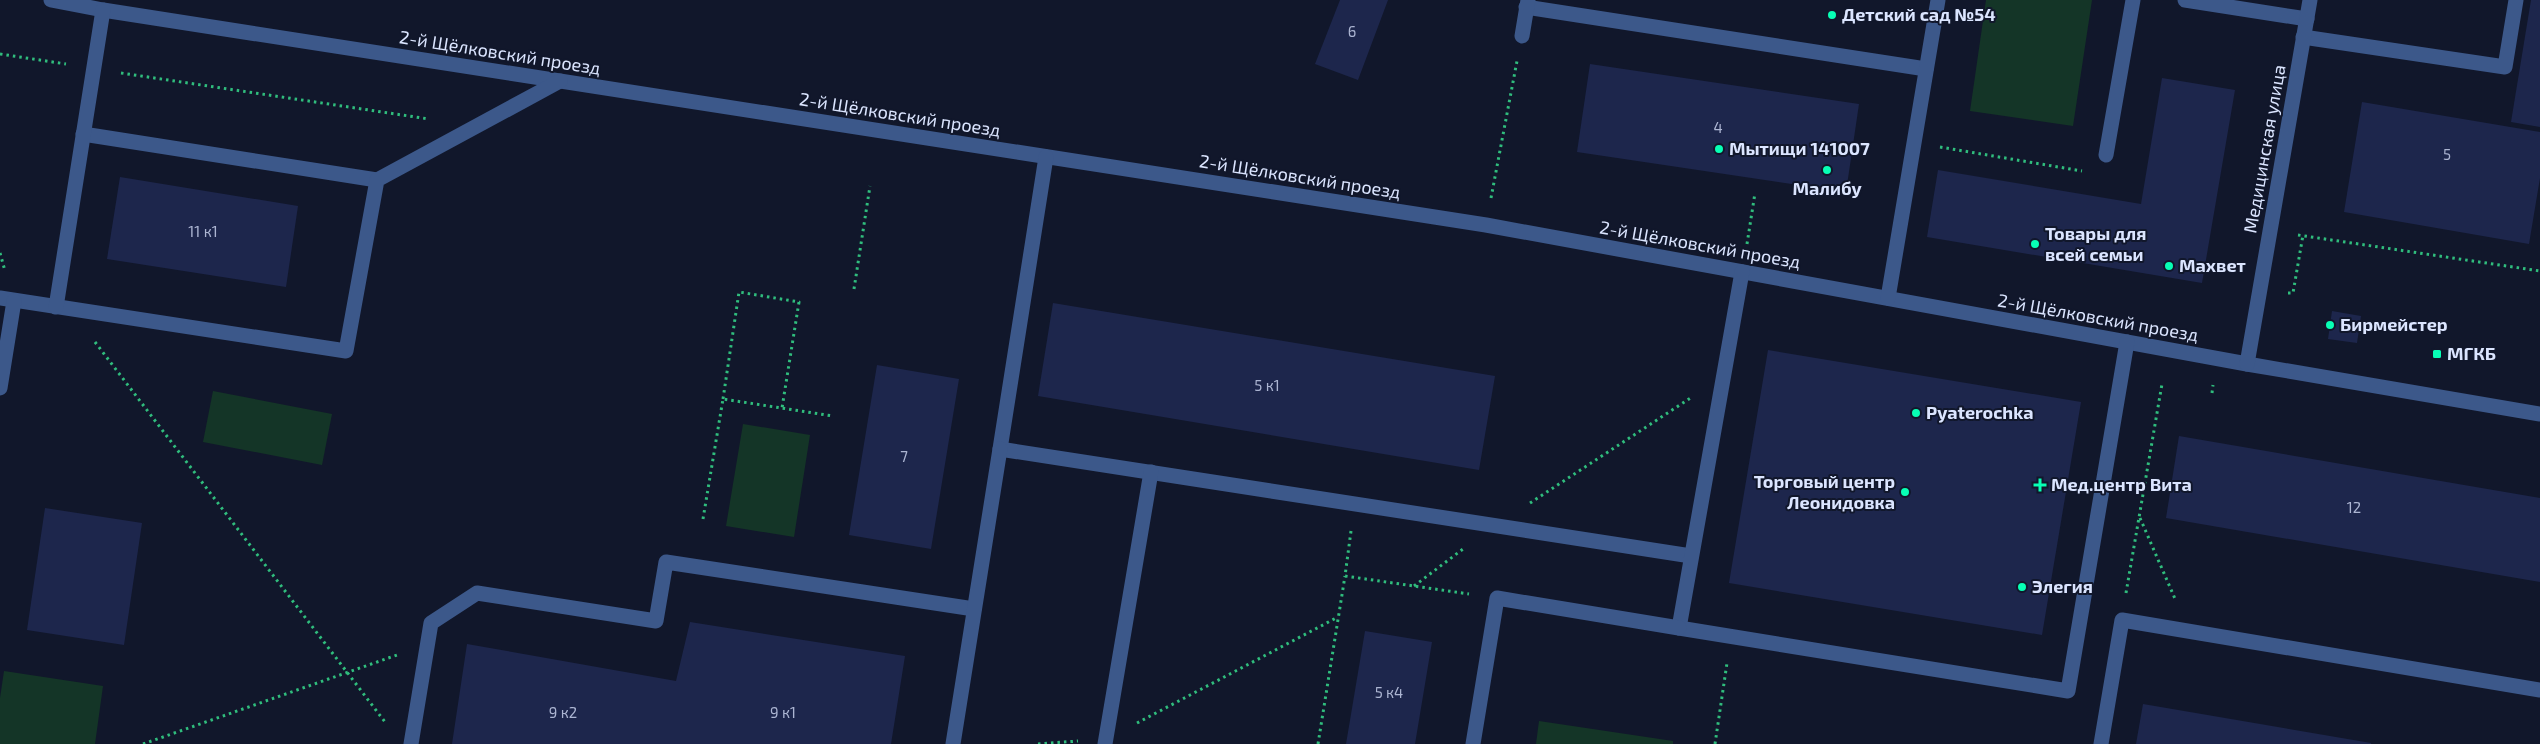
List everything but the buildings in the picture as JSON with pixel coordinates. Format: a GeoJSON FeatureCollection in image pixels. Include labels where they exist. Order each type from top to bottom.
{"type":"FeatureCollection","features":[{"type":"Feature","properties":{"kind":"street","name":"2-й Щёлковский проезд"},"geometry":{"type":"LineString","coordinates":[[51,0],[103,10],[1486,225],[2247,364],[2540,414]]}},
{"type":"Feature","properties":{"kind":"street"},"geometry":{"type":"LineString","coordinates":[[1888,298],[1938,0]]}},
{"type":"Feature","properties":{"kind":"street"},"geometry":{"type":"LineString","coordinates":[[2106,155],[2133,0]]}},
{"type":"Feature","properties":{"kind":"street"},"geometry":{"type":"LineString","coordinates":[[2185,0],[2306,19]]}},
{"type":"Feature","properties":{"kind":"street","name":"Медицинская улица"},"geometry":{"type":"LineString","coordinates":[[2247,364],[2310,0]]}},
{"type":"Feature","properties":{"kind":"street"},"geometry":{"type":"LineString","coordinates":[[2303,36],[2505,68],[2516,0]]}},
{"type":"Feature","properties":{"kind":"street"},"geometry":{"type":"LineString","coordinates":[[1522,36],[1527,4],[1926,70]]}},
{"type":"Feature","properties":{"kind":"street"},"geometry":{"type":"LineString","coordinates":[[63,308],[83,134],[103,10]]}},
{"type":"Feature","properties":{"kind":"street"},"geometry":{"type":"LineString","coordinates":[[83,134],[377,180],[560,81]]}},
{"type":"Feature","properties":{"kind":"street"},"geometry":{"type":"LineString","coordinates":[[953,744],[1046,156]]}},
{"type":"Feature","properties":{"kind":"street"},"geometry":{"type":"LineString","coordinates":[[0,388],[7,300],[346,351],[377,180]]}},
{"type":"Feature","properties":{"kind":"street"},"geometry":{"type":"LineString","coordinates":[[1679,628],[1742,272]]}},
{"type":"Feature","properties":{"kind":"street"},"geometry":{"type":"LineString","coordinates":[[1473,744],[1497,598],[2068,691],[2127,342]]}},
{"type":"Feature","properties":{"kind":"street"},"geometry":{"type":"LineString","coordinates":[[1000,449],[1691,556]]}},
{"type":"Feature","properties":{"kind":"street"},"geometry":{"type":"LineString","coordinates":[[1105,742],[1151,472]]}},
{"type":"Feature","properties":{"kind":"street"},"geometry":{"type":"LineString","coordinates":[[411,744],[431,623],[477,593],[656,622],[666,562],[974,609]]}},
{"type":"Feature","properties":{"kind":"street"},"geometry":{"type":"LineString","coordinates":[[2101,744],[2122,620],[2540,690]]}},
{"type":"Feature","properties":{"kind":"path"},"geometry":{"type":"LineString","coordinates":[[1486,225],[1522,36]]}},
{"type":"Feature","properties":{"kind":"path"},"geometry":{"type":"LineString","coordinates":[[0,54],[477,126]]}},
{"type":"Feature","properties":{"kind":"path"},"geometry":{"type":"LineString","coordinates":[[1914,143],[2103,174],[2106,155]]}},
{"type":"Feature","properties":{"kind":"path"},"geometry":{"type":"LineString","coordinates":[[854,289],[870,186]]}},
{"type":"Feature","properties":{"kind":"path"},"geometry":{"type":"LineString","coordinates":[[1742,272],[1756,193]]}},
{"type":"Feature","properties":{"kind":"path"},"geometry":{"type":"LineString","coordinates":[[2270,230],[2540,271]]}},
{"type":"Feature","properties":{"kind":"path"},"geometry":{"type":"LineString","coordinates":[[704,519],[740,292],[799,302],[782,408]]}},
{"type":"Feature","properties":{"kind":"path"},"geometry":{"type":"LineString","coordinates":[[63,308],[391,730]]}},
{"type":"Feature","properties":{"kind":"path"},"geometry":{"type":"LineString","coordinates":[[1414,586],[1495,526],[1724,376]]}},
{"type":"Feature","properties":{"kind":"path"},"geometry":{"type":"LineString","coordinates":[[2122,620],[2162,384]]}},
{"type":"Feature","properties":{"kind":"path"},"geometry":{"type":"LineString","coordinates":[[722,399],[833,416]]}},
{"type":"Feature","properties":{"kind":"path"},"geometry":{"type":"LineString","coordinates":[[1318,744],[1345,576],[1354,504]]}},
{"type":"Feature","properties":{"kind":"path"},"geometry":{"type":"LineString","coordinates":[[2139,517],[2190,631]]}},
{"type":"Feature","properties":{"kind":"path"},"geometry":{"type":"LineString","coordinates":[[1345,576],[1497,598]]}},
{"type":"Feature","properties":{"kind":"path"},"geometry":{"type":"LineString","coordinates":[[1038,744],[1105,742],[1338,617]]}},
{"type":"Feature","properties":{"kind":"path"},"geometry":{"type":"LineString","coordinates":[[1714,744],[1731,637]]}},
{"type":"Feature","properties":{"kind":"path"},"geometry":{"type":"LineString","coordinates":[[143,744],[428,644]]}},
{"type":"Feature","properties":{"kind":"green space"},"geometry":{"type":"Polygon","coordinates":[[[1986,0],[2092,0],[2073,126],[1970,111],[1986,0]]]}},
{"type":"Feature","properties":{"kind":"green space"},"geometry":{"type":"Polygon","coordinates":[[[213,391],[332,414],[322,465],[203,442],[213,391]]]}},
{"type":"Feature","properties":{"kind":"green space"},"geometry":{"type":"Polygon","coordinates":[[[743,424],[810,435],[794,537],[726,526],[743,424]]]}},
{"type":"Feature","properties":{"kind":"green space"},"geometry":{"type":"Polygon","coordinates":[[[4,671],[103,686],[95,744],[0,744],[0,698],[4,671]]]}},
{"type":"Feature","properties":{"kind":"green space"},"geometry":{"type":"Polygon","coordinates":[[[1539,721],[1673,741],[1673,744],[1536,744],[1539,721]]]}},
{"type":"Feature","properties":{"kind":"place","name":"Детский сад №54"},"geometry":{"type":"Point","coordinates":[1832,15]}},
{"type":"Feature","properties":{"kind":"place","name":"Мытищи 141007"},"geometry":{"type":"Point","coordinates":[1719,149]}},
{"type":"Feature","properties":{"kind":"place","name":"Малибу"},"geometry":{"type":"Point","coordinates":[1827,170]}},
{"type":"Feature","properties":{"kind":"place","name":"Товары для всей семьи"},"geometry":{"type":"Point","coordinates":[2035,244]}},
{"type":"Feature","properties":{"kind":"place","name":"Махвет"},"geometry":{"type":"Point","coordinates":[2169,266]}},
{"type":"Feature","properties":{"kind":"place","name":"Бирмейстер"},"geometry":{"type":"Point","coordinates":[2330,325]}},
{"type":"Feature","properties":{"kind":"place","name":"МГКБ"},"geometry":{"type":"Point","coordinates":[2437,354]}},
{"type":"Feature","properties":{"kind":"place","name":"Pyaterochka"},"geometry":{"type":"Point","coordinates":[1916,413]}},
{"type":"Feature","properties":{"kind":"place","name":"Мед.центр Вита"},"geometry":{"type":"Point","coordinates":[2040,485]}},
{"type":"Feature","properties":{"kind":"place","name":"Торговый центр Леонидовка"},"geometry":{"type":"Point","coordinates":[1905,492]}},
{"type":"Feature","properties":{"kind":"place","name":"Элегия"},"geometry":{"type":"Point","coordinates":[2022,587]}}]}
